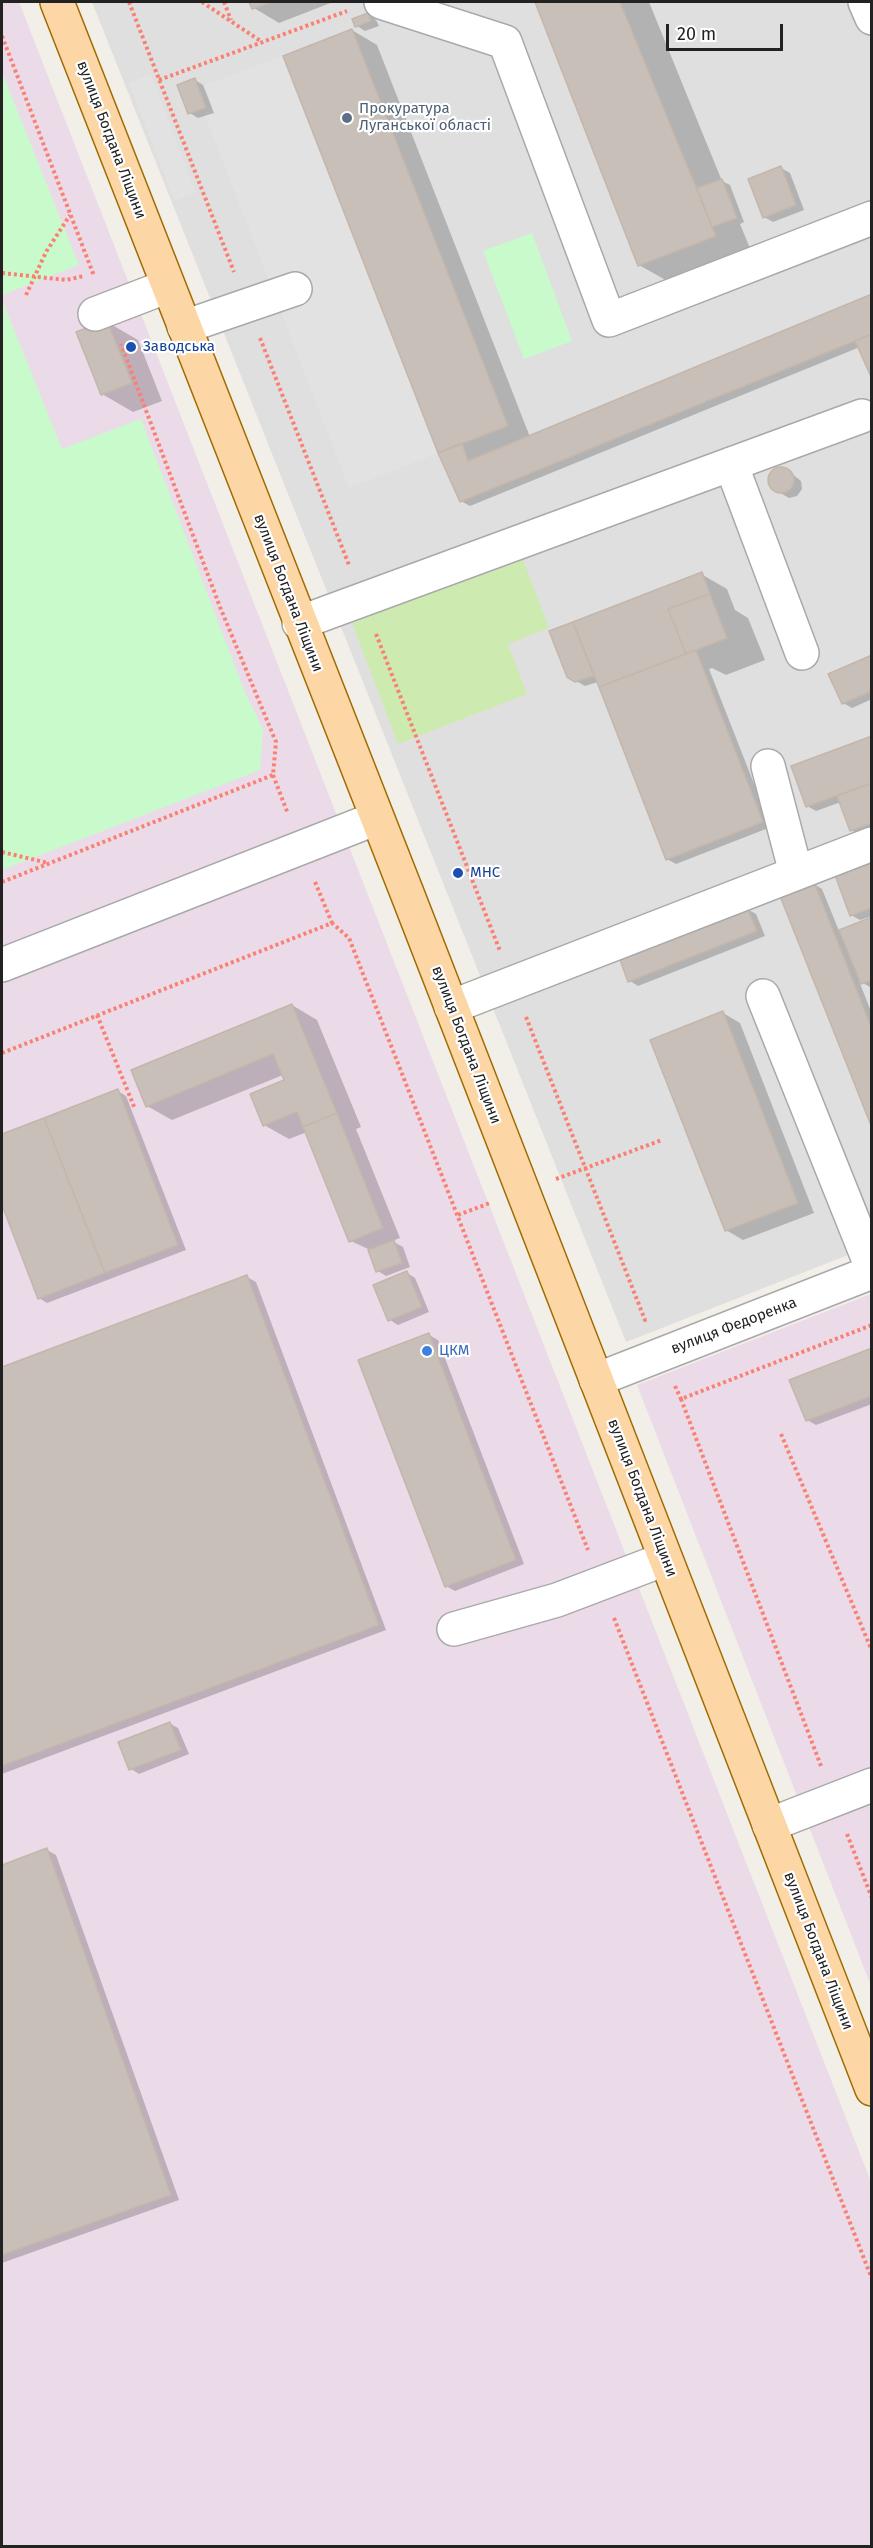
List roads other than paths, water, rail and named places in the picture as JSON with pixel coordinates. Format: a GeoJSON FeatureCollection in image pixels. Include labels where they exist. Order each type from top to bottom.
{"type":"FeatureCollection","features":[{"type":"Feature","properties":{"kind":"main road","name":"вулиця Богдана Ліщини"},"geometry":{"type":"LineString","coordinates":[[57,2],[872,2089]]}},
{"type":"Feature","properties":{"kind":"street"},"geometry":{"type":"LineString","coordinates":[[865,2],[872,18]]}},
{"type":"Feature","properties":{"kind":"street"},"geometry":{"type":"LineString","coordinates":[[366,6],[506,42],[609,320],[872,218]]}},
{"type":"Feature","properties":{"kind":"street"},"geometry":{"type":"LineString","coordinates":[[101,312],[168,286]]}},
{"type":"Feature","properties":{"kind":"street"},"geometry":{"type":"LineString","coordinates":[[184,327],[295,289]]}},
{"type":"Feature","properties":{"kind":"street"},"geometry":{"type":"LineString","coordinates":[[300,623],[862,416]]}},
{"type":"Feature","properties":{"kind":"street"},"geometry":{"type":"LineString","coordinates":[[731,464],[802,653]]}},
{"type":"Feature","properties":{"kind":"street"},"geometry":{"type":"LineString","coordinates":[[768,766],[796,873]]}},
{"type":"Feature","properties":{"kind":"street"},"geometry":{"type":"LineString","coordinates":[[2,965],[377,818]]}},
{"type":"Feature","properties":{"kind":"street"},"geometry":{"type":"LineString","coordinates":[[451,1007],[872,844]]}},
{"type":"Feature","properties":{"kind":"street"},"geometry":{"type":"LineString","coordinates":[[763,996],[872,1270]]}},
{"type":"Feature","properties":{"kind":"street","name":"вулиця Федоренка"},"geometry":{"type":"LineString","coordinates":[[596,1380],[872,1270]]}},
{"type":"Feature","properties":{"kind":"street"},"geometry":{"type":"LineString","coordinates":[[454,1629],[557,1600],[665,1559]]}},
{"type":"Feature","properties":{"kind":"street"},"geometry":{"type":"LineString","coordinates":[[769,1825],[872,1785]]}},
{"type":"Feature","properties":{"kind":"place","name":"Прокуратура Луганської області"},"geometry":{"type":"Point","coordinates":[347,118]}},
{"type":"Feature","properties":{"kind":"place","name":"Заводська"},"geometry":{"type":"Point","coordinates":[131,347]}},
{"type":"Feature","properties":{"kind":"place","name":"МНС"},"geometry":{"type":"Point","coordinates":[458,873]}},
{"type":"Feature","properties":{"kind":"place","name":"ЦКМ"},"geometry":{"type":"Point","coordinates":[427,1351]}}]}
